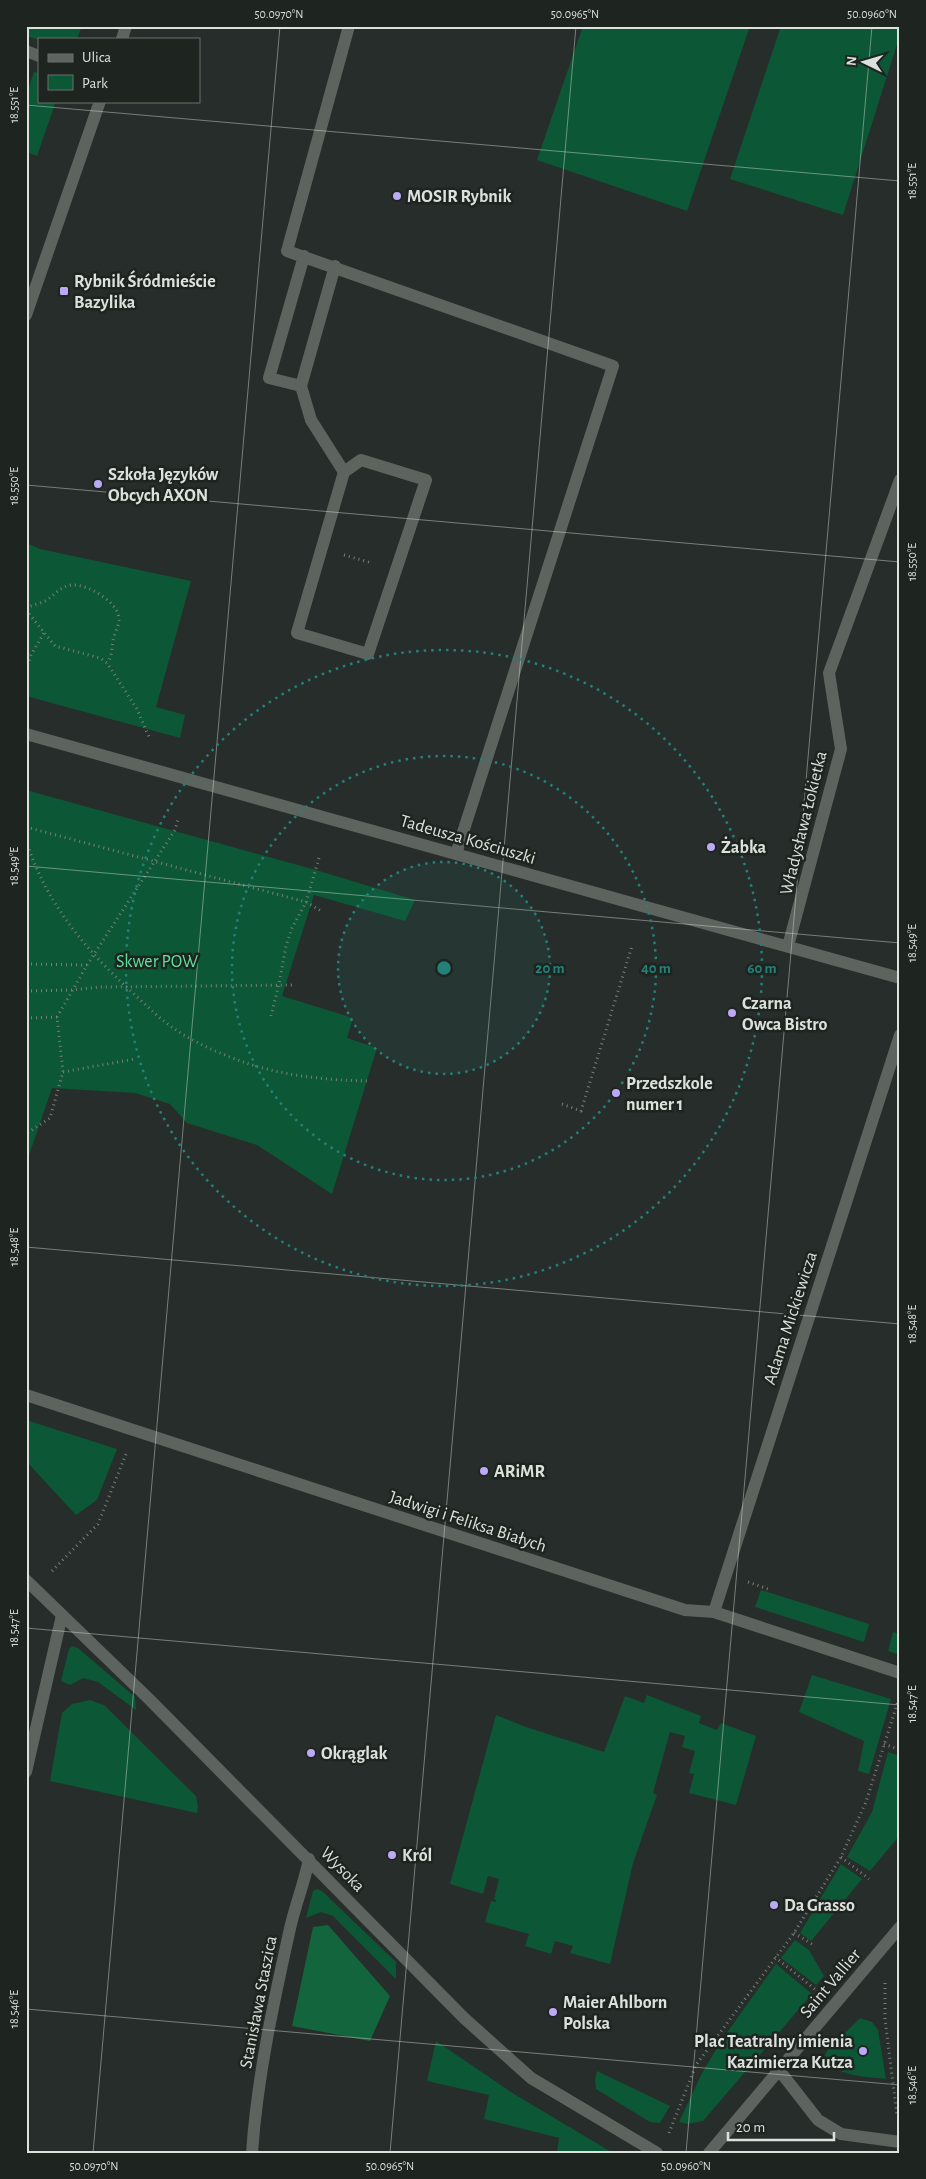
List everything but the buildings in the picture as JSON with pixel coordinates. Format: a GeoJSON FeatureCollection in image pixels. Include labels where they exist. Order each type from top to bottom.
{"type":"FeatureCollection","features":[{"type":"Feature","properties":{"kind":"street"},"geometry":{"type":"LineString","coordinates":[[122,38],[126,26]]}},
{"type":"Feature","properties":{"kind":"street"},"geometry":{"type":"LineString","coordinates":[[349,26],[287,251],[336,266],[613,366],[456,854]]}},
{"type":"Feature","properties":{"kind":"street"},"geometry":{"type":"LineString","coordinates":[[26,51],[38,56]]}},
{"type":"Feature","properties":{"kind":"street"},"geometry":{"type":"LineString","coordinates":[[26,315],[100,102]]}},
{"type":"Feature","properties":{"kind":"street"},"geometry":{"type":"LineString","coordinates":[[301,386],[269,378],[304,256]]}},
{"type":"Feature","properties":{"kind":"street"},"geometry":{"type":"LineString","coordinates":[[336,266],[301,386],[311,420],[344,472]]}},
{"type":"Feature","properties":{"kind":"street"},"geometry":{"type":"LineString","coordinates":[[361,460],[426,480],[368,654],[297,632],[322,549],[344,472],[361,460]]}},
{"type":"Feature","properties":{"kind":"street","name":"Władysława Łokietka"},"geometry":{"type":"LineString","coordinates":[[788,946],[841,749],[829,673],[900,480]]}},
{"type":"Feature","properties":{"kind":"street","name":"Tadeusza Kościuszki"},"geometry":{"type":"LineString","coordinates":[[26,734],[900,978]]}},
{"type":"Feature","properties":{"kind":"street","name":"Adama Mickiewicza"},"geometry":{"type":"LineString","coordinates":[[714,1612],[900,1035]]}},
{"type":"Feature","properties":{"kind":"street","name":"Jadwigi i Feliksa Białych"},"geometry":{"type":"LineString","coordinates":[[26,1395],[684,1610],[714,1612],[900,1673]]}},
{"type":"Feature","properties":{"kind":"street","name":"Wysoka"},"geometry":{"type":"LineString","coordinates":[[26,1580],[309,1859],[464,2018],[531,2078],[657,2153]]}},
{"type":"Feature","properties":{"kind":"street"},"geometry":{"type":"LineString","coordinates":[[26,1772],[62,1615]]}},
{"type":"Feature","properties":{"kind":"street","name":"Stanisława Staszica"},"geometry":{"type":"LineString","coordinates":[[252,2153],[263,2060],[289,1933],[303,1888],[309,1859]]}},
{"type":"Feature","properties":{"kind":"street","name":"Saint Vallier"},"geometry":{"type":"LineString","coordinates":[[709,2153],[900,1928]]}},
{"type":"Feature","properties":{"kind":"street"},"geometry":{"type":"LineString","coordinates":[[779,2070],[818,2120],[841,2134],[900,2142]]}},
{"type":"Feature","properties":{"kind":"path"},"geometry":{"type":"LineString","coordinates":[[322,549],[396,571]]}},
{"type":"Feature","properties":{"kind":"path"},"geometry":{"type":"LineString","coordinates":[[107,663],[112,657],[118,616],[114,606],[93,591],[82,586],[69,586],[57,591],[45,601],[26,609],[55,646],[100,658],[107,663],[137,709],[149,736]]}},
{"type":"Feature","properties":{"kind":"path"},"geometry":{"type":"LineString","coordinates":[[26,670],[31,655],[44,633]]}},
{"type":"Feature","properties":{"kind":"path"},"geometry":{"type":"LineString","coordinates":[[26,1134],[50,1118],[63,1072],[57,1017],[87,965],[175,830],[178,819]]}},
{"type":"Feature","properties":{"kind":"path"},"geometry":{"type":"LineString","coordinates":[[26,827],[306,902],[320,912]]}},
{"type":"Feature","properties":{"kind":"path"},"geometry":{"type":"LineString","coordinates":[[26,840],[36,866],[58,909],[72,931],[93,956],[162,1020],[185,1036],[246,1063],[314,1078],[367,1081]]}},
{"type":"Feature","properties":{"kind":"path"},"geometry":{"type":"LineString","coordinates":[[270,1016],[279,984],[286,946],[292,928],[306,902],[319,858]]}},
{"type":"Feature","properties":{"kind":"path"},"geometry":{"type":"LineString","coordinates":[[562,1104],[581,1111],[632,946]]}},
{"type":"Feature","properties":{"kind":"path"},"geometry":{"type":"LineString","coordinates":[[26,964],[87,965]]}},
{"type":"Feature","properties":{"kind":"path"},"geometry":{"type":"LineString","coordinates":[[26,991],[126,987],[294,985]]}},
{"type":"Feature","properties":{"kind":"path"},"geometry":{"type":"LineString","coordinates":[[26,1018],[57,1017]]}},
{"type":"Feature","properties":{"kind":"path"},"geometry":{"type":"LineString","coordinates":[[63,1072],[135,1059]]}},
{"type":"Feature","properties":{"kind":"path"},"geometry":{"type":"LineString","coordinates":[[47,1577],[98,1524],[128,1448]]}},
{"type":"Feature","properties":{"kind":"path"},"geometry":{"type":"LineString","coordinates":[[674,2117],[696,2065],[794,1933],[840,1857],[866,1802],[900,1696]]}},
{"type":"Feature","properties":{"kind":"path"},"geometry":{"type":"LineString","coordinates":[[884,1744],[900,1750]]}},
{"type":"Feature","properties":{"kind":"path"},"geometry":{"type":"LineString","coordinates":[[840,1857],[869,1878]]}},
{"type":"Feature","properties":{"kind":"path"},"geometry":{"type":"LineString","coordinates":[[794,1933],[812,1944]]}},
{"type":"Feature","properties":{"kind":"path"},"geometry":{"type":"LineString","coordinates":[[775,1957],[820,1994]]}},
{"type":"Feature","properties":{"kind":"path"},"geometry":{"type":"LineString","coordinates":[[886,1978],[885,2019],[900,2142]]}},
{"type":"Feature","properties":{"kind":"green space"},"geometry":{"type":"Polygon","coordinates":[[[26,26],[82,26],[77,38],[38,38],[38,40],[26,36],[26,26]]]}},
{"type":"Feature","properties":{"kind":"green space"},"geometry":{"type":"Polygon","coordinates":[[[583,26],[750,26],[687,211],[537,160],[583,26]]]}},
{"type":"Feature","properties":{"kind":"green space"},"geometry":{"type":"Polygon","coordinates":[[[781,26],[900,26],[900,35],[843,215],[730,179],[781,26]]]}},
{"type":"Feature","properties":{"kind":"green space"},"geometry":{"type":"Polygon","coordinates":[[[34,72],[38,73],[38,102],[56,102],[37,156],[26,152],[26,95],[34,72]]]}},
{"type":"Feature","properties":{"kind":"green space"},"geometry":{"type":"Polygon","coordinates":[[[26,543],[40,549],[191,581],[156,707],[185,715],[180,738],[26,696],[26,543]]]}},
{"type":"Feature","properties":{"kind":"green space","name":"Skwer POW"},"geometry":{"type":"Polygon","coordinates":[[[26,790],[316,870],[415,900],[405,921],[314,895],[282,996],[353,1018],[347,1038],[377,1048],[332,1194],[257,1145],[187,1123],[170,1104],[135,1093],[52,1088],[26,1164],[26,790]]]}},
{"type":"Feature","properties":{"kind":"green space"},"geometry":{"type":"Polygon","coordinates":[[[26,1420],[117,1449],[97,1500],[76,1515],[26,1461],[26,1420]]]}},
{"type":"Feature","properties":{"kind":"green space"},"geometry":{"type":"Polygon","coordinates":[[[761,1590],[869,1624],[864,1642],[755,1607],[761,1590]]]}},
{"type":"Feature","properties":{"kind":"green space"},"geometry":{"type":"Polygon","coordinates":[[[893,1632],[900,1634],[900,1655],[888,1651],[893,1632]]]}},
{"type":"Feature","properties":{"kind":"green space"},"geometry":{"type":"Polygon","coordinates":[[[72,1646],[78,1648],[135,1697],[136,1710],[98,1682],[83,1678],[70,1685],[61,1681],[69,1649],[72,1646]]]}},
{"type":"Feature","properties":{"kind":"green space"},"geometry":{"type":"Polygon","coordinates":[[[812,1675],[891,1699],[869,1774],[858,1771],[864,1741],[799,1712],[812,1675]]]}},
{"type":"Feature","properties":{"kind":"green space"},"geometry":{"type":"Polygon","coordinates":[[[647,1695],[701,1716],[699,1723],[717,1730],[721,1723],[756,1736],[736,1805],[689,1793],[694,1774],[689,1773],[695,1751],[682,1747],[685,1736],[670,1732],[653,1793],[657,1795],[633,1863],[610,1964],[570,1953],[573,1946],[555,1941],[551,1954],[525,1946],[529,1934],[485,1922],[491,1901],[496,1902],[494,1899],[499,1879],[488,1876],[483,1894],[450,1884],[496,1715],[526,1727],[604,1752],[625,1696],[644,1703],[647,1695]]]}},
{"type":"Feature","properties":{"kind":"green space"},"geometry":{"type":"Polygon","coordinates":[[[90,1700],[104,1705],[196,1796],[197,1813],[50,1781],[62,1713],[72,1704],[90,1700]]]}},
{"type":"Feature","properties":{"kind":"green space"},"geometry":{"type":"Polygon","coordinates":[[[888,1752],[900,1756],[900,1835],[870,1871],[847,1857],[872,1812],[888,1752]]]}},
{"type":"Feature","properties":{"kind":"green space"},"geometry":{"type":"Polygon","coordinates":[[[841,1864],[862,1879],[811,1941],[800,1933],[841,1864]]]}},
{"type":"Feature","properties":{"kind":"green space"},"geometry":{"type":"Polygon","coordinates":[[[317,1889],[322,1891],[396,1962],[396,1979],[333,1916],[321,1912],[306,1918],[313,1891],[317,1889]]]}},
{"type":"Feature","properties":{"kind":"green space"},"geometry":{"type":"Polygon","coordinates":[[[328,1925],[390,1996],[370,2041],[292,2026],[313,1927],[328,1925]]]}},
{"type":"Feature","properties":{"kind":"green space"},"geometry":{"type":"Polygon","coordinates":[[[795,1940],[809,1950],[824,1976],[816,1985],[781,1958],[795,1940]]]}},
{"type":"Feature","properties":{"kind":"green space"},"geometry":{"type":"Polygon","coordinates":[[[776,1964],[812,1994],[703,2121],[688,2124],[679,2122],[702,2073],[721,2041],[776,1964]]]}},
{"type":"Feature","properties":{"kind":"green space"},"geometry":{"type":"Polygon","coordinates":[[[860,2018],[872,2022],[878,2030],[886,2079],[843,2072],[829,2063],[825,2055],[860,2018]]]}},
{"type":"Feature","properties":{"kind":"green space"},"geometry":{"type":"Polygon","coordinates":[[[436,2041],[514,2094],[613,2153],[557,2152],[559,2138],[484,2119],[489,2095],[427,2081],[436,2041]]]}},
{"type":"Feature","properties":{"kind":"green space"},"geometry":{"type":"Polygon","coordinates":[[[597,2071],[670,2106],[660,2123],[650,2122],[596,2089],[597,2071]]]}},
{"type":"Feature","properties":{"kind":"place","name":"MOSIR Rybnik"},"geometry":{"type":"Point","coordinates":[397,196]}},
{"type":"Feature","properties":{"kind":"place","name":"Rybnik Śródmieście Bazylika"},"geometry":{"type":"Point","coordinates":[64,291]}},
{"type":"Feature","properties":{"kind":"place","name":"Szkoła Języków Obcych AXON"},"geometry":{"type":"Point","coordinates":[98,484]}},
{"type":"Feature","properties":{"kind":"place","name":"Żabka"},"geometry":{"type":"Point","coordinates":[711,847]}},
{"type":"Feature","properties":{"kind":"place","name":"Czarna Owca Bistro"},"geometry":{"type":"Point","coordinates":[732,1013]}},
{"type":"Feature","properties":{"kind":"place","name":"Przedszkole numer 1"},"geometry":{"type":"Point","coordinates":[616,1093]}},
{"type":"Feature","properties":{"kind":"place","name":"ARiMR"},"geometry":{"type":"Point","coordinates":[484,1471]}},
{"type":"Feature","properties":{"kind":"place","name":"Okrąglak"},"geometry":{"type":"Point","coordinates":[311,1753]}},
{"type":"Feature","properties":{"kind":"place","name":"Król"},"geometry":{"type":"Point","coordinates":[392,1855]}},
{"type":"Feature","properties":{"kind":"place","name":"Da Grasso"},"geometry":{"type":"Point","coordinates":[774,1905]}},
{"type":"Feature","properties":{"kind":"place","name":"Maier Ahlborn Polska"},"geometry":{"type":"Point","coordinates":[553,2012]}},
{"type":"Feature","properties":{"kind":"place","name":"Plac Teatralny imienia Kazimierza Kutza"},"geometry":{"type":"Point","coordinates":[863,2051]}}]}
